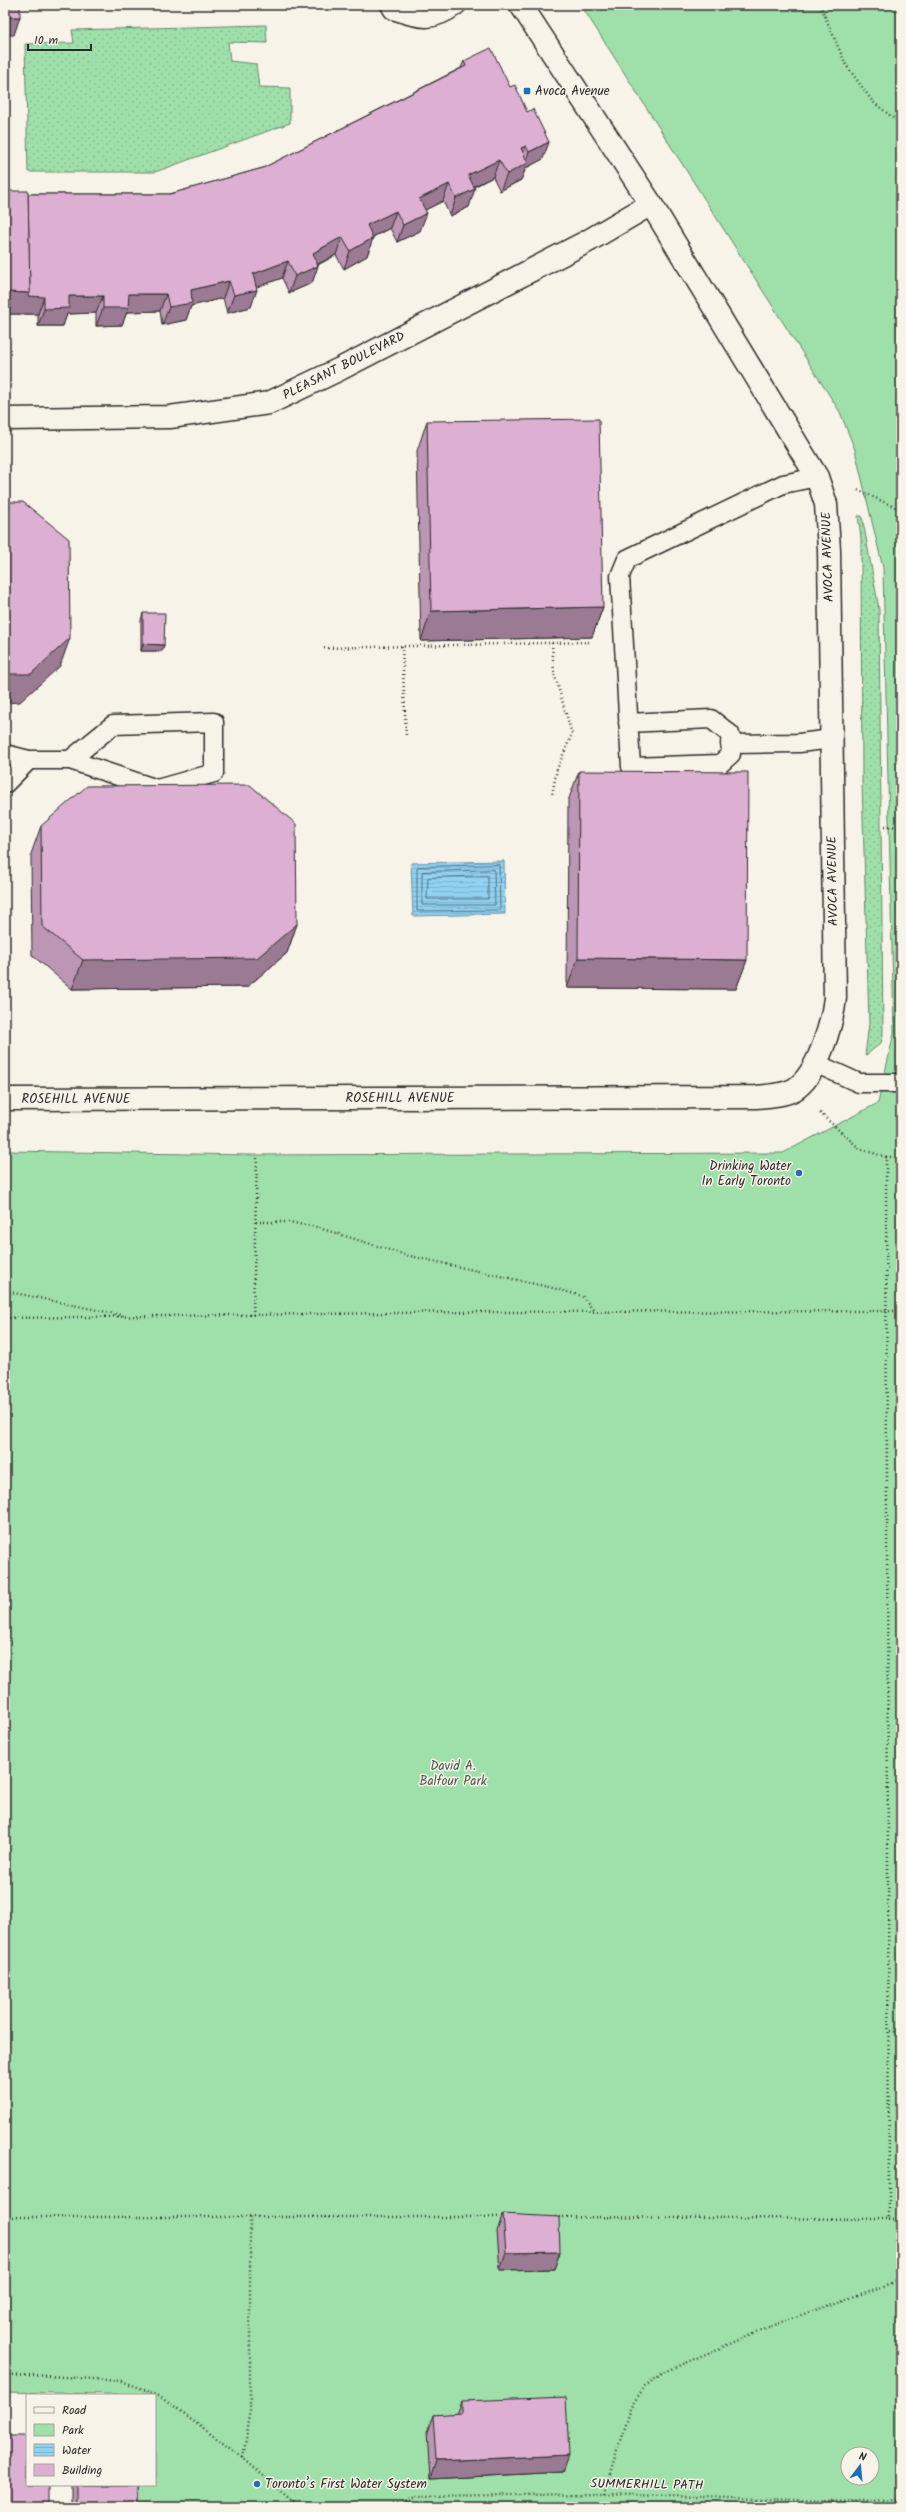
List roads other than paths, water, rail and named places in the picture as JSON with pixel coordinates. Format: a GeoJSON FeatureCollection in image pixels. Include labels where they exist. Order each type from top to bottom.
{"type":"FeatureCollection","features":[{"type":"Feature","properties":{"kind":"street","name":"AVOCA AVENUE"},"geometry":{"type":"LineString","coordinates":[[520,5],[651,204],[817,477],[826,504],[829,526],[835,998],[833,1017],[815,1063],[795,1089]]}},
{"type":"Feature","properties":{"kind":"street","name":"PLEASANT BOULEVARD"},"geometry":{"type":"LineString","coordinates":[[5,419],[170,417],[269,403],[340,369],[567,252],[651,204]]}},
{"type":"Feature","properties":{"kind":"street","name":"ROSEHILL AVENUE"},"geometry":{"type":"LineString","coordinates":[[5,1100],[756,1098],[795,1089]]}},
{"type":"Feature","properties":{"kind":"lane"},"geometry":{"type":"LineString","coordinates":[[390,5],[393,10],[421,19],[442,16],[457,5]]}},
{"type":"Feature","properties":{"kind":"lane"},"geometry":{"type":"LineString","coordinates":[[628,723],[711,719],[730,734],[731,754],[720,764],[631,766],[628,723],[620,576],[627,559],[783,484],[817,477]]}},
{"type":"Feature","properties":{"kind":"lane"},"geometry":{"type":"LineString","coordinates":[[5,754],[29,760],[70,760],[158,789],[214,773],[214,722],[113,725],[70,760]]}},
{"type":"Feature","properties":{"kind":"lane"},"geometry":{"type":"LineString","coordinates":[[730,744],[799,743],[832,739]]}},
{"type":"Feature","properties":{"kind":"lane"},"geometry":{"type":"LineString","coordinates":[[5,784],[29,760]]}},
{"type":"Feature","properties":{"kind":"lane"},"geometry":{"type":"LineString","coordinates":[[815,1063],[859,1083],[901,1084]]}},
{"type":"Feature","properties":{"kind":"water"},"geometry":{"type":"Polygon","coordinates":[[[504,861],[505,914],[413,916],[411,863],[504,861]]]}},
{"type":"Feature","properties":{"kind":"place","name":"Avoca Avenue"},"geometry":{"type":"Point","coordinates":[527,91]}},
{"type":"Feature","properties":{"kind":"place","name":"Drinking Water In Early Toronto"},"geometry":{"type":"Point","coordinates":[799,1173]}},
{"type":"Feature","properties":{"kind":"place","name":"Toronto’s First Water System"},"geometry":{"type":"Point","coordinates":[257,2484]}},
{"type":"Feature","properties":{"kind":"park label","name":"David A. Balfour Park"},"geometry":{"type":"Point","coordinates":[453,1774]}}]}
